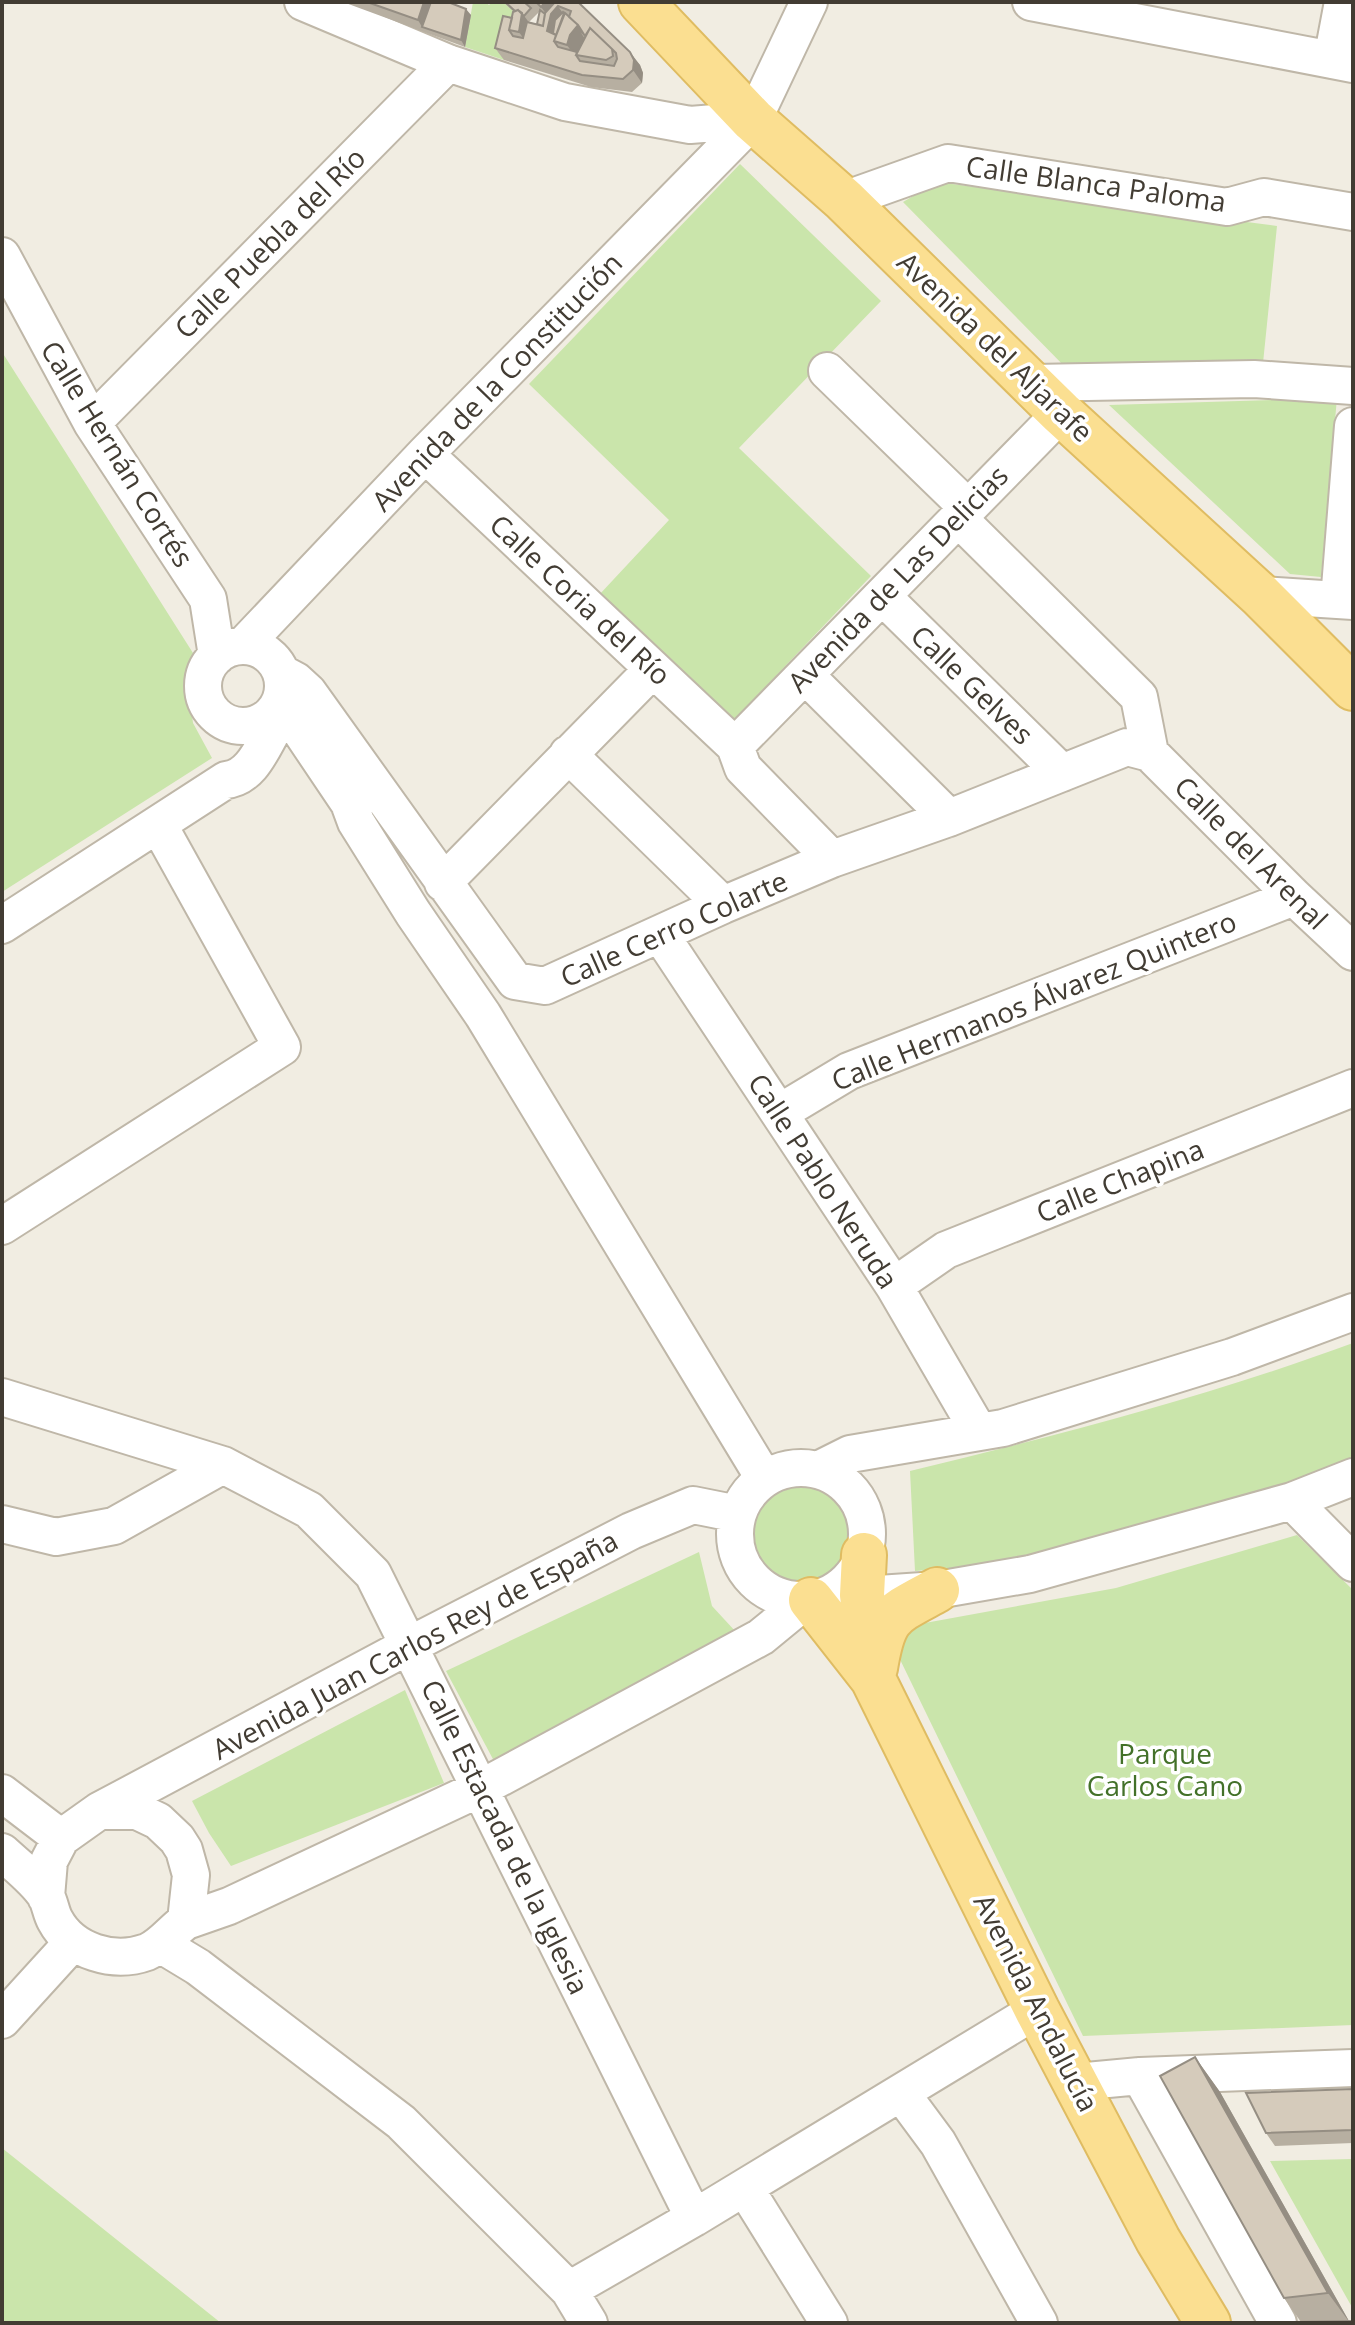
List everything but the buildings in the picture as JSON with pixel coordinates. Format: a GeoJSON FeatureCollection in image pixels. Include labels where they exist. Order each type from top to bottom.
{"type":"FeatureCollection","features":[{"type":"Feature","properties":{"kind":"main road","name":"Avenida del Aljarafe"},"geometry":{"type":"LineString","coordinates":[[641,2],[753,120],[844,200],[1046,398],[1260,595],[1353,688]]}},
{"type":"Feature","properties":{"kind":"main road","name":"Avenida Andalucía"},"geometry":{"type":"LineString","coordinates":[[832,1590],[1037,2010],[1158,2240],[1208,2323]]}},
{"type":"Feature","properties":{"kind":"main road"},"geometry":{"type":"LineString","coordinates":[[873,1679],[880,1638],[893,1615],[937,1590]]}},
{"type":"Feature","properties":{"kind":"street"},"geometry":{"type":"LineString","coordinates":[[303,2],[448,63],[565,102],[690,125],[753,120]]}},
{"type":"Feature","properties":{"kind":"street","name":"Avenida de la Constitución"},"geometry":{"type":"LineString","coordinates":[[230,651],[753,120],[809,2]]}},
{"type":"Feature","properties":{"kind":"street"},"geometry":{"type":"LineString","coordinates":[[1031,2],[1187,17],[1342,62],[1343,2]]}},
{"type":"Feature","properties":{"kind":"street","name":"Calle Puebla del Río"},"geometry":{"type":"LineString","coordinates":[[92,423],[448,63]]}},
{"type":"Feature","properties":{"kind":"street","name":"Calle Blanca Paloma"},"geometry":{"type":"LineString","coordinates":[[844,200],[948,163],[1227,207],[1264,197],[1353,212]]}},
{"type":"Feature","properties":{"kind":"street","name":"Calle Hernán Cortés"},"geometry":{"type":"LineString","coordinates":[[8,269],[92,423],[208,599],[230,651]]}},
{"type":"Feature","properties":{"kind":"street"},"geometry":{"type":"LineString","coordinates":[[827,371],[1139,697],[1150,753]]}},
{"type":"Feature","properties":{"kind":"street"},"geometry":{"type":"LineString","coordinates":[[1046,398],[1254,379],[1353,386]]}},
{"type":"Feature","properties":{"kind":"street","name":"Avenida de Las Delicias"},"geometry":{"type":"LineString","coordinates":[[735,746],[963,513],[1046,398]]}},
{"type":"Feature","properties":{"kind":"street"},"geometry":{"type":"LineString","coordinates":[[1260,595],[1346,600],[1353,426]]}},
{"type":"Feature","properties":{"kind":"street","name":"Calle Coria del Río"},"geometry":{"type":"LineString","coordinates":[[425,454],[735,746],[743,768],[832,859]]}},
{"type":"Feature","properties":{"kind":"street","name":"Calle Gelves"},"geometry":{"type":"LineString","coordinates":[[882,596],[1062,773]]}},
{"type":"Feature","properties":{"kind":"street"},"geometry":{"type":"LineString","coordinates":[[2,925],[226,780],[266,712],[274,661],[264,651],[230,651],[208,666],[203,696],[209,709],[219,719],[266,712]]}},
{"type":"Feature","properties":{"kind":"street"},"geometry":{"type":"LineString","coordinates":[[443,883],[653,669]]}},
{"type":"Feature","properties":{"kind":"street"},"geometry":{"type":"LineString","coordinates":[[805,675],[949,818]]}},
{"type":"Feature","properties":{"kind":"street","name":"Calle Cerro Colarte"},"geometry":{"type":"LineString","coordinates":[[266,712],[296,681],[308,692],[515,981],[545,986],[832,859],[949,818],[1127,747],[1150,753]]}},
{"type":"Feature","properties":{"kind":"street"},"geometry":{"type":"LineString","coordinates":[[266,712],[339,811],[356,822],[413,913],[483,1015],[764,1478]]}},
{"type":"Feature","properties":{"kind":"street","name":"Calle del Arenal"},"geometry":{"type":"LineString","coordinates":[[1150,753],[1353,952]]}},
{"type":"Feature","properties":{"kind":"street"},"geometry":{"type":"LineString","coordinates":[[568,754],[723,905]]}},
{"type":"Feature","properties":{"kind":"street"},"geometry":{"type":"LineString","coordinates":[[2,1226],[282,1047],[158,824]]}},
{"type":"Feature","properties":{"kind":"street","name":"Calle Hermanos Álvarez Quintero"},"geometry":{"type":"LineString","coordinates":[[779,1113],[849,1071],[1294,897]]}},
{"type":"Feature","properties":{"kind":"street","name":"Calle Pablo Neruda"},"geometry":{"type":"LineString","coordinates":[[660,934],[894,1286],[979,1432]]}},
{"type":"Feature","properties":{"kind":"street","name":"Calle Chapina"},"geometry":{"type":"LineString","coordinates":[[894,1286],[946,1250],[1353,1088]]}},
{"type":"Feature","properties":{"kind":"street"},"geometry":{"type":"LineString","coordinates":[[818,1470],[850,1454],[1003,1428],[1232,1357],[1353,1312]]}},
{"type":"Feature","properties":{"kind":"street","name":"Calle Estacada de la Iglesia"},"geometry":{"type":"LineString","coordinates":[[2,1397],[223,1465],[309,1510],[373,1574],[694,2218]]}},
{"type":"Feature","properties":{"kind":"street"},"geometry":{"type":"LineString","coordinates":[[2,1524],[56,1537],[114,1526],[223,1465]]}},
{"type":"Feature","properties":{"kind":"street"},"geometry":{"type":"LineString","coordinates":[[2,1852],[46,1897],[55,1921],[73,1942],[96,1954],[122,1957],[147,1952],[186,1921],[229,1906],[481,1788],[761,1637],[832,1590],[867,1534],[864,1512],[854,1493],[838,1478],[799,1467],[781,1470],[764,1478],[748,1494],[738,1514],[734,1536],[739,1558],[750,1577],[768,1592],[788,1600],[832,1590],[937,1590],[1030,1574],[1292,1501],[1353,1477]]}},
{"type":"Feature","properties":{"kind":"street"},"geometry":{"type":"LineString","coordinates":[[1292,1501],[1353,1563]]}},
{"type":"Feature","properties":{"kind":"street","name":"Avenida Juan Carlos Rey de España"},"geometry":{"type":"LineString","coordinates":[[99,1811],[631,1531],[693,1505],[738,1514]]}},
{"type":"Feature","properties":{"kind":"street"},"geometry":{"type":"LineString","coordinates":[[2,1793],[61,1838]]}},
{"type":"Feature","properties":{"kind":"street"},"geometry":{"type":"LineString","coordinates":[[46,1897],[49,1861],[61,1838],[99,1811],[137,1811],[158,1821],[184,1850],[191,1875],[186,1921]]}},
{"type":"Feature","properties":{"kind":"street"},"geometry":{"type":"LineString","coordinates":[[2,2020],[73,1942]]}},
{"type":"Feature","properties":{"kind":"street"},"geometry":{"type":"LineString","coordinates":[[160,1944],[210,1976],[401,2122],[569,2290],[589,2323]]}},
{"type":"Feature","properties":{"kind":"street"},"geometry":{"type":"LineString","coordinates":[[569,2290],[745,2188],[1037,2010]]}},
{"type":"Feature","properties":{"kind":"street"},"geometry":{"type":"LineString","coordinates":[[1076,2082],[1140,2076],[1353,2068]]}},
{"type":"Feature","properties":{"kind":"street"},"geometry":{"type":"LineString","coordinates":[[1140,2076],[1278,2323]]}},
{"type":"Feature","properties":{"kind":"street"},"geometry":{"type":"LineString","coordinates":[[901,2093],[938,2143],[1039,2323]]}},
{"type":"Feature","properties":{"kind":"street"},"geometry":{"type":"LineString","coordinates":[[745,2188],[829,2323]]}},
{"type":"Feature","properties":{"kind":"green space"},"geometry":{"type":"Polygon","coordinates":[[[473,2],[489,5],[503,2],[516,13],[504,60],[465,47],[473,2]]]}},
{"type":"Feature","properties":{"kind":"green space"},"geometry":{"type":"Polygon","coordinates":[[[740,164],[881,301],[739,448],[871,576],[731,723],[599,595],[669,520],[529,384],[740,164]]]}},
{"type":"Feature","properties":{"kind":"green space"},"geometry":{"type":"Polygon","coordinates":[[[937,182],[1277,226],[1263,363],[1070,372],[903,202],[937,182]]]}},
{"type":"Feature","properties":{"kind":"green space"},"geometry":{"type":"Polygon","coordinates":[[[2,352],[193,653],[188,686],[193,723],[212,758],[2,892],[2,352]]]}},
{"type":"Feature","properties":{"kind":"green space"},"geometry":{"type":"Polygon","coordinates":[[[1337,398],[1321,577],[1290,574],[1109,405],[1337,398]]]}},
{"type":"Feature","properties":{"kind":"green space"},"geometry":{"type":"Polygon","coordinates":[[[1353,1343],[1353,1459],[1287,1485],[1025,1562],[915,1571],[910,1471],[1133,1413],[1243,1381],[1353,1343]]]}},
{"type":"Feature","properties":{"kind":"green space"},"geometry":{"type":"Polygon","coordinates":[[[802,1484],[821,1487],[838,1498],[849,1515],[852,1534],[849,1553],[838,1570],[821,1581],[802,1584],[783,1581],[766,1570],[755,1553],[752,1534],[755,1515],[766,1498],[783,1487],[802,1484]]]}},
{"type":"Feature","properties":{"kind":"green space","name":"Parque Carlos Cano"},"geometry":{"type":"Polygon","coordinates":[[[1297,1535],[1353,1590],[1353,2025],[1083,2036],[892,1643],[914,1625],[1116,1588],[1297,1535]]]}},
{"type":"Feature","properties":{"kind":"green space"},"geometry":{"type":"Polygon","coordinates":[[[699,1552],[712,1606],[736,1632],[494,1761],[446,1671],[699,1552]]]}},
{"type":"Feature","properties":{"kind":"green space"},"geometry":{"type":"Polygon","coordinates":[[[405,1690],[444,1783],[231,1866],[192,1801],[405,1690]]]}},
{"type":"Feature","properties":{"kind":"green space"},"geometry":{"type":"Polygon","coordinates":[[[2,2148],[221,2323],[2,2323],[2,2148]]]}},
{"type":"Feature","properties":{"kind":"green space"},"geometry":{"type":"Polygon","coordinates":[[[1353,2159],[1353,2309],[1270,2161],[1353,2159]]]}}]}
